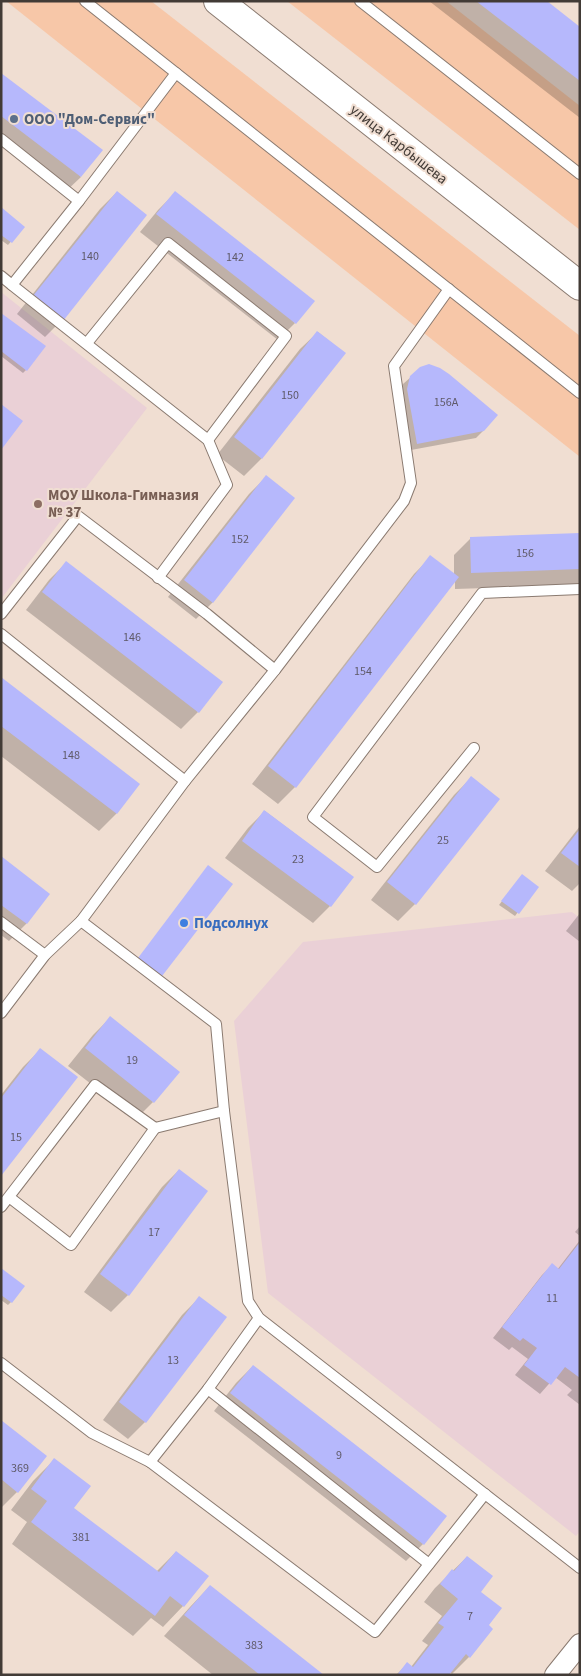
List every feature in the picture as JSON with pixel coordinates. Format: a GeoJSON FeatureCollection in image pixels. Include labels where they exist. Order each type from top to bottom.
{"type":"FeatureCollection","features":[{"type":"Feature","properties":{"kind":"street","name":"улица Карбышева"},"geometry":{"type":"LineString","coordinates":[[218,1],[580,286]]}},
{"type":"Feature","properties":{"kind":"street"},"geometry":{"type":"LineString","coordinates":[[555,1675],[580,1644]]}},
{"type":"Feature","properties":{"kind":"lane"},"geometry":{"type":"LineString","coordinates":[[84,1],[580,393]]}},
{"type":"Feature","properties":{"kind":"lane"},"geometry":{"type":"LineString","coordinates":[[360,1],[580,174]]}},
{"type":"Feature","properties":{"kind":"lane"},"geometry":{"type":"LineString","coordinates":[[12,284],[79,201],[176,73]]}},
{"type":"Feature","properties":{"kind":"lane"},"geometry":{"type":"LineString","coordinates":[[1,140],[79,201]]}},
{"type":"Feature","properties":{"kind":"lane"},"geometry":{"type":"LineString","coordinates":[[87,343],[168,243],[286,336],[208,440]]}},
{"type":"Feature","properties":{"kind":"lane"},"geometry":{"type":"LineString","coordinates":[[1,276],[208,440],[227,485],[158,578]]}},
{"type":"Feature","properties":{"kind":"lane"},"geometry":{"type":"LineString","coordinates":[[1,1013],[45,955],[81,921],[185,781],[275,670],[404,501],[411,483],[394,366],[449,289]]}},
{"type":"Feature","properties":{"kind":"lane"},"geometry":{"type":"LineString","coordinates":[[1,614],[78,516],[207,614],[275,670]]}},
{"type":"Feature","properties":{"kind":"lane"},"geometry":{"type":"LineString","coordinates":[[474,748],[377,867],[313,817],[482,593],[580,589]]}},
{"type":"Feature","properties":{"kind":"lane"},"geometry":{"type":"LineString","coordinates":[[1,634],[185,781]]}},
{"type":"Feature","properties":{"kind":"lane"},"geometry":{"type":"LineString","coordinates":[[81,921],[216,1024],[224,1111],[248,1301],[259,1318],[580,1568]]}},
{"type":"Feature","properties":{"kind":"lane"},"geometry":{"type":"LineString","coordinates":[[1,922],[45,955]]}},
{"type":"Feature","properties":{"kind":"lane"},"geometry":{"type":"LineString","coordinates":[[1,1207],[94,1085],[155,1128]]}},
{"type":"Feature","properties":{"kind":"lane"},"geometry":{"type":"LineString","coordinates":[[9,1197],[71,1245],[155,1128],[224,1111]]}},
{"type":"Feature","properties":{"kind":"lane"},"geometry":{"type":"LineString","coordinates":[[150,1462],[208,1389],[259,1318]]}},
{"type":"Feature","properties":{"kind":"lane"},"geometry":{"type":"LineString","coordinates":[[1,1364],[92,1433],[150,1462],[375,1632],[485,1494]]}},
{"type":"Feature","properties":{"kind":"lane"},"geometry":{"type":"LineString","coordinates":[[208,1389],[429,1564]]}},
{"type":"Feature","properties":{"kind":"shaded area"},"geometry":{"type":"Polygon","coordinates":[[[6,1],[151,1],[580,336],[580,457],[6,1]]]}},
{"type":"Feature","properties":{"kind":"shaded area"},"geometry":{"type":"Polygon","coordinates":[[[287,1],[446,1],[580,106],[580,230],[287,1]]]}},
{"type":"Feature","properties":{"kind":"shaded area","name":"МОУ Школа-Гимназия № 37"},"geometry":{"type":"Polygon","coordinates":[[[1,292],[147,408],[1,599],[1,292]]]}},
{"type":"Feature","properties":{"kind":"shaded area"},"geometry":{"type":"Polygon","coordinates":[[[572,912],[580,918],[580,1531],[576,1536],[268,1293],[234,1021],[303,942],[572,912]]]}},
{"type":"Feature","properties":{"kind":"building"},"geometry":{"type":"Polygon","coordinates":[[[476,1],[547,1],[580,27],[580,81],[476,1]]]}},
{"type":"Feature","properties":{"kind":"building"},"geometry":{"type":"Polygon","coordinates":[[[1,73],[103,150],[81,177],[1,116],[1,73]]]}},
{"type":"Feature","properties":{"kind":"building"},"geometry":{"type":"Polygon","coordinates":[[[117,191],[147,215],[63,321],[33,296],[117,191]]]}},
{"type":"Feature","properties":{"kind":"building"},"geometry":{"type":"Polygon","coordinates":[[[175,191],[315,301],[296,324],[156,214],[175,191]]]}},
{"type":"Feature","properties":{"kind":"building"},"geometry":{"type":"Polygon","coordinates":[[[1,207],[25,227],[12,243],[1,235],[1,207]]]}},
{"type":"Feature","properties":{"kind":"building"},"geometry":{"type":"Polygon","coordinates":[[[1,313],[46,346],[27,371],[1,351],[1,313]]]}},
{"type":"Feature","properties":{"kind":"building"},"geometry":{"type":"Polygon","coordinates":[[[317,331],[346,353],[262,459],[234,437],[317,331]]]}},
{"type":"Feature","properties":{"kind":"building"},"geometry":{"type":"Polygon","coordinates":[[[429,364],[449,374],[498,415],[484,431],[417,444],[407,389],[410,376],[420,367],[429,364]]]}},
{"type":"Feature","properties":{"kind":"building"},"geometry":{"type":"Polygon","coordinates":[[[1,404],[23,421],[1,450],[1,404]]]}},
{"type":"Feature","properties":{"kind":"building"},"geometry":{"type":"Polygon","coordinates":[[[266,475],[295,498],[213,603],[184,580],[266,475]]]}},
{"type":"Feature","properties":{"kind":"building"},"geometry":{"type":"Polygon","coordinates":[[[580,533],[580,569],[471,573],[470,537],[580,533]]]}},
{"type":"Feature","properties":{"kind":"building"},"geometry":{"type":"Polygon","coordinates":[[[430,555],[459,577],[296,788],[268,766],[430,555]]]}},
{"type":"Feature","properties":{"kind":"building"},"geometry":{"type":"Polygon","coordinates":[[[66,561],[223,682],[199,713],[42,592],[66,561]]]}},
{"type":"Feature","properties":{"kind":"building"},"geometry":{"type":"Polygon","coordinates":[[[1,677],[140,784],[117,814],[1,726],[1,677]]]}},
{"type":"Feature","properties":{"kind":"building"},"geometry":{"type":"Polygon","coordinates":[[[471,776],[500,799],[416,905],[387,882],[471,776]]]}},
{"type":"Feature","properties":{"kind":"building"},"geometry":{"type":"Polygon","coordinates":[[[264,810],[354,877],[331,907],[242,841],[264,810]]]}},
{"type":"Feature","properties":{"kind":"building"},"geometry":{"type":"Polygon","coordinates":[[[580,829],[580,867],[561,853],[580,829]]]}},
{"type":"Feature","properties":{"kind":"building"},"geometry":{"type":"Polygon","coordinates":[[[1,856],[50,894],[27,924],[1,905],[1,856]]]}},
{"type":"Feature","properties":{"kind":"building","name":"Подсолнух"},"geometry":{"type":"Polygon","coordinates":[[[208,865],[233,884],[159,980],[135,962],[208,865]]]}},
{"type":"Feature","properties":{"kind":"building"},"geometry":{"type":"Polygon","coordinates":[[[522,874],[539,887],[519,914],[501,901],[522,874]]]}},
{"type":"Feature","properties":{"kind":"building"},"geometry":{"type":"Polygon","coordinates":[[[110,1016],[180,1072],[154,1103],[85,1048],[110,1016]]]}},
{"type":"Feature","properties":{"kind":"building"},"geometry":{"type":"Polygon","coordinates":[[[40,1048],[78,1077],[1,1176],[1,1098],[40,1048]]]}},
{"type":"Feature","properties":{"kind":"building"},"geometry":{"type":"Polygon","coordinates":[[[179,1169],[208,1191],[129,1296],[100,1274],[179,1169]]]}},
{"type":"Feature","properties":{"kind":"building"},"geometry":{"type":"Polygon","coordinates":[[[580,1242],[580,1378],[565,1367],[551,1385],[524,1365],[537,1348],[523,1338],[520,1341],[502,1327],[552,1263],[559,1269],[580,1242]]]}},
{"type":"Feature","properties":{"kind":"building"},"geometry":{"type":"Polygon","coordinates":[[[1,1268],[25,1286],[12,1303],[1,1295],[1,1268]]]}},
{"type":"Feature","properties":{"kind":"building"},"geometry":{"type":"Polygon","coordinates":[[[199,1296],[227,1317],[146,1423],[119,1402],[199,1296]]]}},
{"type":"Feature","properties":{"kind":"building"},"geometry":{"type":"Polygon","coordinates":[[[253,1365],[447,1516],[424,1545],[230,1393],[253,1365]]]}},
{"type":"Feature","properties":{"kind":"building"},"geometry":{"type":"Polygon","coordinates":[[[1,1420],[47,1456],[18,1493],[1,1479],[1,1420]]]}},
{"type":"Feature","properties":{"kind":"building"},"geometry":{"type":"Polygon","coordinates":[[[54,1458],[91,1486],[74,1508],[159,1572],[176,1551],[209,1576],[184,1607],[170,1596],[155,1616],[31,1522],[47,1501],[31,1489],[54,1458]]]}},
{"type":"Feature","properties":{"kind":"building"},"geometry":{"type":"Polygon","coordinates":[[[467,1556],[493,1576],[481,1592],[502,1608],[489,1625],[493,1629],[470,1658],[466,1654],[449,1675],[397,1675],[407,1662],[413,1667],[444,1627],[438,1623],[458,1599],[440,1584],[452,1569],[454,1571],[467,1556]]]}},
{"type":"Feature","properties":{"kind":"building"},"geometry":{"type":"Polygon","coordinates":[[[210,1585],[324,1675],[260,1675],[184,1615],[210,1585]]]}},
{"type":"Feature","properties":{"kind":"place","name":"ООО \"Дом-Сервис\""},"geometry":{"type":"Point","coordinates":[14,119]}},
{"type":"Feature","properties":{"kind":"place","name":"МОУ Школа-Гимназия № 37"},"geometry":{"type":"Point","coordinates":[38,504]}},
{"type":"Feature","properties":{"kind":"place","name":"Подсолнух"},"geometry":{"type":"Point","coordinates":[184,923]}}]}
